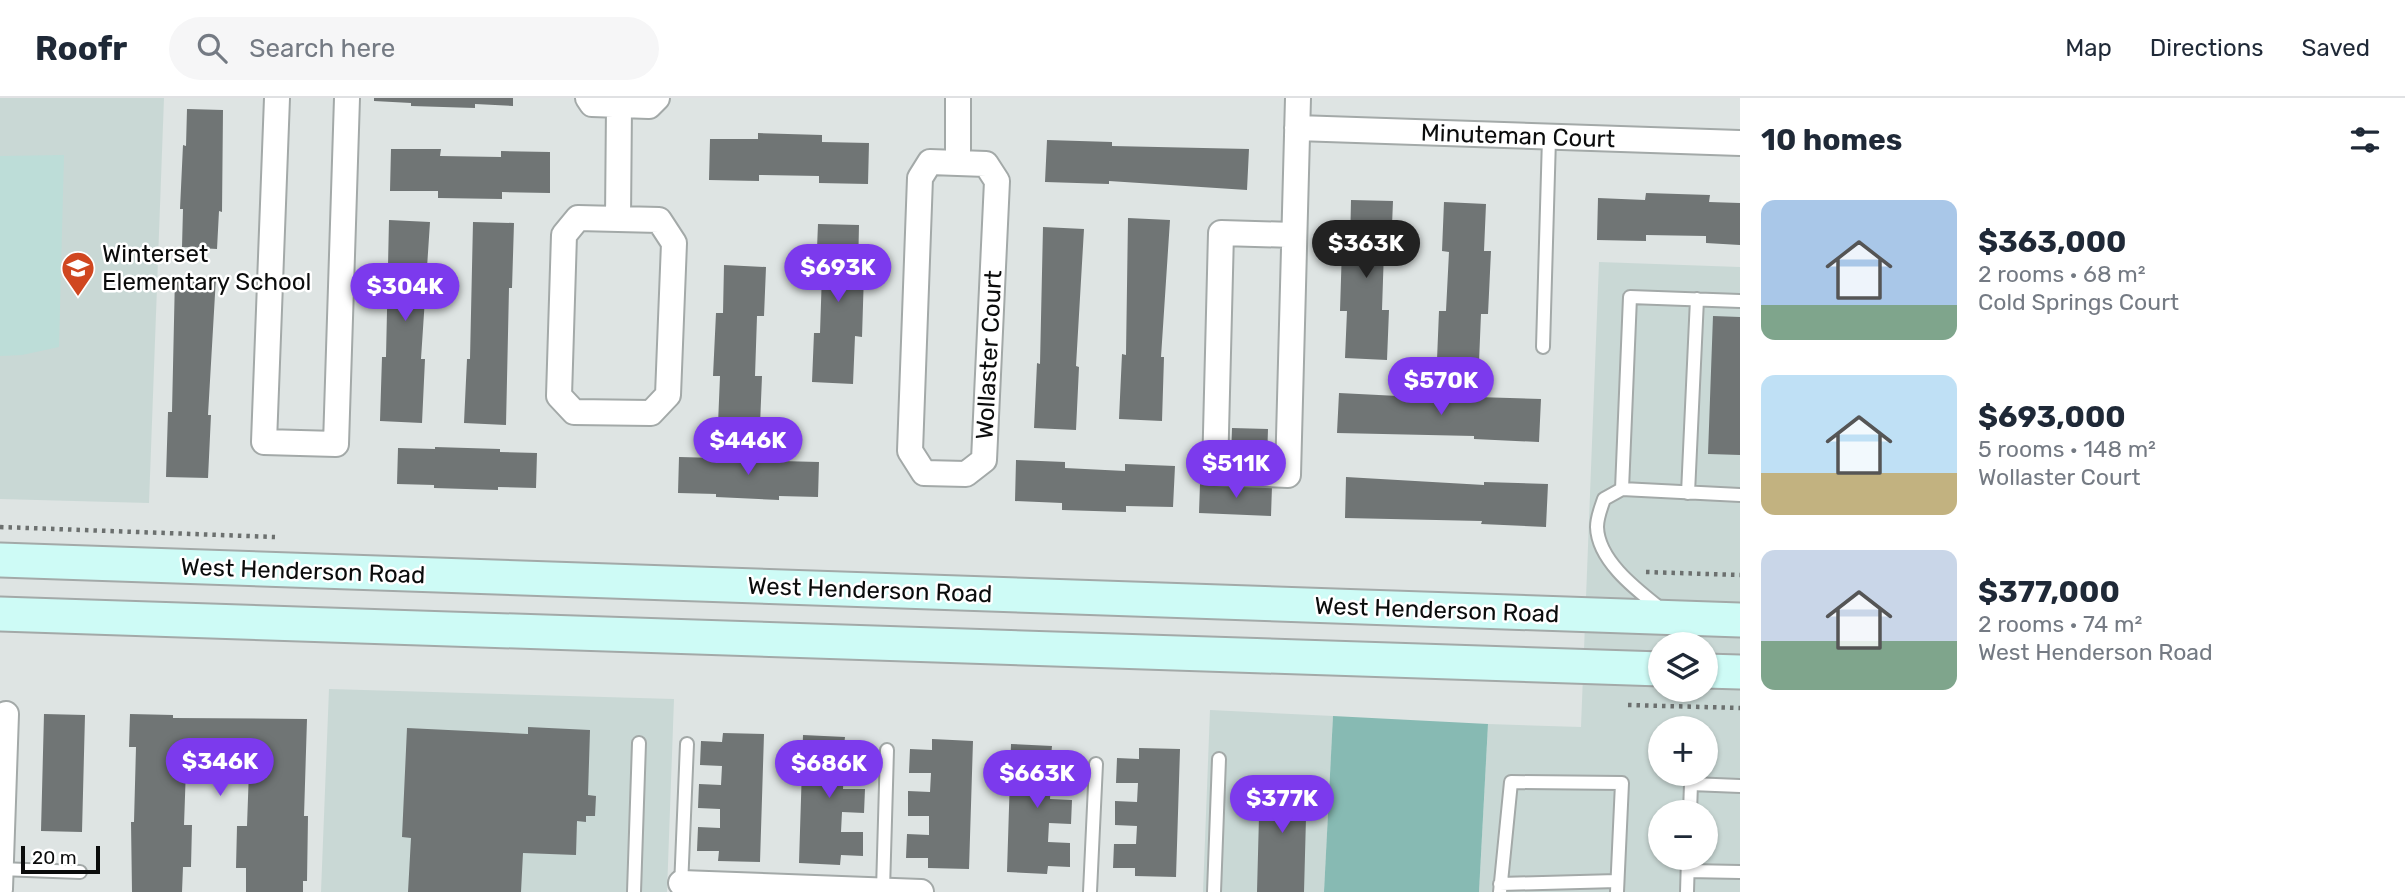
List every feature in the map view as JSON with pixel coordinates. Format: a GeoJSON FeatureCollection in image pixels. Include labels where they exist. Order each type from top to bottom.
{"type":"FeatureCollection","features":[{"type":"Feature","properties":{"kind":"main road","name":"West Henderson Road"},"geometry":{"type":"LineString","coordinates":[[0,560],[1740,620]]}},
{"type":"Feature","properties":{"kind":"main road"},"geometry":{"type":"LineString","coordinates":[[0,614],[1648,669]]}},
{"type":"Feature","properties":{"kind":"main road"},"geometry":{"type":"LineString","coordinates":[[1718,671],[1740,672]]}},
{"type":"Feature","properties":{"kind":"street"},"geometry":{"type":"LineString","coordinates":[[276,98],[264,442],[336,444],[347,98]]}},
{"type":"Feature","properties":{"kind":"street"},"geometry":{"type":"LineString","coordinates":[[588,98],[592,104],[618,106],[649,106],[657,98]]}},
{"type":"Feature","properties":{"kind":"street"},"geometry":{"type":"LineString","coordinates":[[958,98],[958,162]]}},
{"type":"Feature","properties":{"kind":"street"},"geometry":{"type":"LineString","coordinates":[[1294,235],[1221,233],[1215,472],[1288,475],[1298,98]]}},
{"type":"Feature","properties":{"kind":"street"},"geometry":{"type":"LineString","coordinates":[[618,106],[618,218]]}},
{"type":"Feature","properties":{"kind":"street","name":"Minuteman Court"},"geometry":{"type":"LineString","coordinates":[[1297,128],[1740,143]]}},
{"type":"Feature","properties":{"kind":"street","name":"Wollaster Court"},"geometry":{"type":"LineString","coordinates":[[930,162],[958,162],[986,164],[996,181],[984,460],[966,474],[924,473],[910,452],[920,178],[930,162]]}},
{"type":"Feature","properties":{"kind":"street"},"geometry":{"type":"LineString","coordinates":[[578,218],[618,218],[659,220],[674,243],[668,395],[652,413],[573,412],[559,396],[564,235],[578,218]]}},
{"type":"Feature","properties":{"kind":"street"},"geometry":{"type":"LineString","coordinates":[[0,889],[6,714]]}},
{"type":"Feature","properties":{"kind":"street"},"geometry":{"type":"LineString","coordinates":[[681,887],[921,892]]}},
{"type":"Feature","properties":{"kind":"lane"},"geometry":{"type":"LineString","coordinates":[[1543,347],[1549,138]]}},
{"type":"Feature","properties":{"kind":"lane"},"geometry":{"type":"LineString","coordinates":[[1622,489],[1630,297],[1740,301]]}},
{"type":"Feature","properties":{"kind":"lane"},"geometry":{"type":"LineString","coordinates":[[1688,493],[1697,299]]}},
{"type":"Feature","properties":{"kind":"lane"},"geometry":{"type":"LineString","coordinates":[[1673,618],[1624,579],[1600,540],[1599,514],[1604,499],[1622,489],[1740,495]]}},
{"type":"Feature","properties":{"kind":"lane"},"geometry":{"type":"LineString","coordinates":[[634,892],[639,743]]}},
{"type":"Feature","properties":{"kind":"lane"},"geometry":{"type":"LineString","coordinates":[[681,887],[687,744]]}},
{"type":"Feature","properties":{"kind":"lane"},"geometry":{"type":"LineString","coordinates":[[883,890],[887,750]]}},
{"type":"Feature","properties":{"kind":"lane"},"geometry":{"type":"LineString","coordinates":[[1214,892],[1219,759]]}},
{"type":"Feature","properties":{"kind":"lane"},"geometry":{"type":"LineString","coordinates":[[1090,892],[1096,764]]}},
{"type":"Feature","properties":{"kind":"lane"},"geometry":{"type":"LineString","coordinates":[[1511,782],[1622,783],[1617,887],[1500,888],[1511,782]]}},
{"type":"Feature","properties":{"kind":"lane"},"geometry":{"type":"LineString","coordinates":[[1690,800],[1691,784],[1740,786]]}},
{"type":"Feature","properties":{"kind":"lane"},"geometry":{"type":"LineString","coordinates":[[0,869],[80,872]]}},
{"type":"Feature","properties":{"kind":"lane"},"geometry":{"type":"LineString","coordinates":[[1718,869],[1740,872]]}},
{"type":"Feature","properties":{"kind":"lane"},"geometry":{"type":"LineString","coordinates":[[1687,892],[1688,870]]}},
{"type":"Feature","properties":{"kind":"path"},"geometry":{"type":"LineString","coordinates":[[1628,705],[1740,708]]}},
{"type":"Feature","properties":{"kind":"shaded area","name":"Winterset Elementary School"},"geometry":{"type":"Polygon","coordinates":[[[0,98],[164,98],[149,503],[0,499],[0,98]]]}},
{"type":"Feature","properties":{"kind":"shaded area"},"geometry":{"type":"Polygon","coordinates":[[[64,155],[59,347],[22,355],[0,356],[0,156],[64,155]]]}},
{"type":"Feature","properties":{"kind":"shaded area"},"geometry":{"type":"Polygon","coordinates":[[[1599,262],[1740,267],[1740,892],[1479,892],[1488,724],[1581,727],[1599,262]]]}},
{"type":"Feature","properties":{"kind":"shaded area"},"geometry":{"type":"Polygon","coordinates":[[[329,689],[674,699],[667,892],[321,892],[329,689]]]}},
{"type":"Feature","properties":{"kind":"shaded area"},"geometry":{"type":"Polygon","coordinates":[[[1210,710],[1333,716],[1324,892],[1203,892],[1210,710]]]}},
{"type":"Feature","properties":{"kind":"shaded area"},"geometry":{"type":"Polygon","coordinates":[[[1333,716],[1488,724],[1479,892],[1324,892],[1333,716]]]}},
{"type":"Feature","properties":{"kind":"building"},"geometry":{"type":"Polygon","coordinates":[[[374,98],[513,98],[513,106],[411,106],[411,103],[374,101],[374,98]]]}},
{"type":"Feature","properties":{"kind":"building"},"geometry":{"type":"Polygon","coordinates":[[[187,109],[223,110],[222,212],[219,211],[217,249],[182,247],[183,209],[180,209],[187,109]]]}},
{"type":"Feature","properties":{"kind":"building"},"geometry":{"type":"Polygon","coordinates":[[[758,133],[822,135],[822,142],[869,143],[868,184],[819,183],[819,176],[759,175],[759,181],[709,180],[710,139],[758,139],[758,133]]]}},
{"type":"Feature","properties":{"kind":"building"},"geometry":{"type":"Polygon","coordinates":[[[1047,140],[1112,142],[1112,146],[1249,149],[1247,190],[1109,181],[1109,184],[1045,182],[1047,140]]]}},
{"type":"Feature","properties":{"kind":"building"},"geometry":{"type":"Polygon","coordinates":[[[391,149],[441,149],[440,156],[501,157],[501,151],[550,152],[550,193],[502,192],[502,199],[438,198],[438,191],[390,191],[391,149]]]}},
{"type":"Feature","properties":{"kind":"building"},"geometry":{"type":"Polygon","coordinates":[[[1646,193],[1710,195],[1709,202],[1740,203],[1740,245],[1706,243],[1706,236],[1646,235],[1646,241],[1597,240],[1598,198],[1645,200],[1646,193]]]}},
{"type":"Feature","properties":{"kind":"building"},"geometry":{"type":"Polygon","coordinates":[[[1351,200],[1393,201],[1391,250],[1384,250],[1382,310],[1389,310],[1387,360],[1345,358],[1347,311],[1340,311],[1342,247],[1350,247],[1351,200]]]}},
{"type":"Feature","properties":{"kind":"building"},"geometry":{"type":"Polygon","coordinates":[[[1444,202],[1486,204],[1484,251],[1491,251],[1488,314],[1481,314],[1479,362],[1437,360],[1439,311],[1446,311],[1449,252],[1442,251],[1444,202]]]}},
{"type":"Feature","properties":{"kind":"building"},"geometry":{"type":"Polygon","coordinates":[[[1128,218],[1170,220],[1161,357],[1164,357],[1162,421],[1119,419],[1122,354],[1126,355],[1128,218]]]}},
{"type":"Feature","properties":{"kind":"building"},"geometry":{"type":"Polygon","coordinates":[[[389,220],[430,222],[421,359],[425,359],[422,423],[380,421],[382,357],[386,357],[389,220]]]}},
{"type":"Feature","properties":{"kind":"building"},"geometry":{"type":"Polygon","coordinates":[[[473,222],[514,223],[512,288],[509,288],[506,425],[464,423],[467,359],[470,359],[473,222]]]}},
{"type":"Feature","properties":{"kind":"building"},"geometry":{"type":"Polygon","coordinates":[[[818,224],[859,225],[858,272],[864,273],[862,337],[855,336],[853,384],[812,382],[814,333],[820,333],[822,273],[816,273],[818,224]]]}},
{"type":"Feature","properties":{"kind":"building"},"geometry":{"type":"Polygon","coordinates":[[[1043,227],[1084,229],[1076,366],[1079,367],[1076,430],[1034,428],[1037,363],[1040,364],[1043,227]]]}},
{"type":"Feature","properties":{"kind":"building"},"geometry":{"type":"Polygon","coordinates":[[[724,265],[766,267],[764,316],[757,316],[755,376],[762,376],[760,425],[718,424],[720,376],[713,376],[716,313],[723,313],[724,265]]]}},
{"type":"Feature","properties":{"kind":"building"},"geometry":{"type":"Polygon","coordinates":[[[175,276],[216,277],[208,415],[211,415],[208,478],[166,477],[168,412],[172,412],[175,276]]]}},
{"type":"Feature","properties":{"kind":"building"},"geometry":{"type":"Polygon","coordinates":[[[1713,316],[1740,317],[1740,455],[1708,454],[1713,316]]]}},
{"type":"Feature","properties":{"kind":"building"},"geometry":{"type":"Polygon","coordinates":[[[1339,393],[1477,400],[1477,397],[1541,399],[1539,442],[1474,439],[1474,436],[1337,433],[1339,393]]]}},
{"type":"Feature","properties":{"kind":"building"},"geometry":{"type":"Polygon","coordinates":[[[1232,428],[1268,429],[1267,460],[1231,458],[1232,428]]]}},
{"type":"Feature","properties":{"kind":"building"},"geometry":{"type":"Polygon","coordinates":[[[435,447],[537,453],[536,488],[498,487],[498,490],[397,484],[398,448],[435,447]]]}},
{"type":"Feature","properties":{"kind":"building"},"geometry":{"type":"Polygon","coordinates":[[[717,456],[819,462],[818,497],[779,496],[779,500],[678,493],[679,457],[717,456]]]}},
{"type":"Feature","properties":{"kind":"building"},"geometry":{"type":"Polygon","coordinates":[[[1016,460],[1065,462],[1065,468],[1125,471],[1125,464],[1175,466],[1173,507],[1126,506],[1126,512],[1062,510],[1062,503],[1015,501],[1016,460]]]}},
{"type":"Feature","properties":{"kind":"building"},"geometry":{"type":"Polygon","coordinates":[[[1346,477],[1484,485],[1484,482],[1548,484],[1546,527],[1481,524],[1482,521],[1345,518],[1346,477]]]}},
{"type":"Feature","properties":{"kind":"building"},"geometry":{"type":"Polygon","coordinates":[[[1200,484],[1272,486],[1271,516],[1199,513],[1200,484]]]}},
{"type":"Feature","properties":{"kind":"building"},"geometry":{"type":"Polygon","coordinates":[[[44,714],[85,715],[82,832],[41,831],[44,714]]]}},
{"type":"Feature","properties":{"kind":"building"},"geometry":{"type":"Polygon","coordinates":[[[130,714],[173,715],[173,718],[307,719],[304,816],[308,816],[307,881],[303,881],[303,892],[246,892],[246,868],[236,868],[237,826],[247,826],[249,770],[186,768],[184,825],[192,825],[191,867],[183,867],[182,892],[132,892],[131,822],[134,822],[136,747],[129,747],[130,714]]]}},
{"type":"Feature","properties":{"kind":"building"},"geometry":{"type":"Polygon","coordinates":[[[528,727],[590,730],[588,795],[596,796],[595,816],[586,816],[586,822],[577,821],[576,855],[523,853],[521,892],[408,892],[411,838],[402,837],[407,728],[528,734],[528,727]]]}},
{"type":"Feature","properties":{"kind":"building"},"geometry":{"type":"Polygon","coordinates":[[[723,733],[764,734],[760,862],[718,861],[719,851],[697,851],[698,827],[720,828],[720,809],[698,808],[699,784],[721,785],[722,766],[700,765],[701,741],[722,742],[723,733]]]}},
{"type":"Feature","properties":{"kind":"building"},"geometry":{"type":"Polygon","coordinates":[[[803,735],[845,737],[844,746],[866,747],[865,770],[844,770],[843,789],[865,789],[864,813],[842,812],[841,832],[863,832],[863,856],[841,855],[840,865],[799,863],[803,735]]]}},
{"type":"Feature","properties":{"kind":"building"},"geometry":{"type":"Polygon","coordinates":[[[932,739],[973,741],[969,869],[928,868],[928,858],[906,858],[907,834],[929,835],[929,816],[908,816],[908,791],[930,792],[931,773],[909,773],[910,749],[932,750],[932,739]]]}},
{"type":"Feature","properties":{"kind":"building"},"geometry":{"type":"Polygon","coordinates":[[[1011,744],[1052,746],[1051,757],[1073,757],[1073,781],[1051,781],[1050,799],[1072,800],[1071,824],[1049,823],[1048,842],[1070,843],[1070,867],[1048,866],[1047,874],[1007,872],[1011,744]]]}},
{"type":"Feature","properties":{"kind":"building"},"geometry":{"type":"Polygon","coordinates":[[[1139,748],[1180,749],[1176,877],[1135,876],[1135,868],[1113,868],[1114,844],[1136,844],[1137,826],[1115,825],[1115,801],[1137,802],[1138,783],[1116,783],[1117,758],[1139,759],[1139,748]]]}},
{"type":"Feature","properties":{"kind":"building"},"geometry":{"type":"Polygon","coordinates":[[[1260,778],[1307,780],[1304,892],[1257,892],[1260,778]]]}},
{"type":"Feature","properties":{"kind":"place","name":"Winterset Elementary School"},"geometry":{"type":"Point","coordinates":[78,298]}}]}
